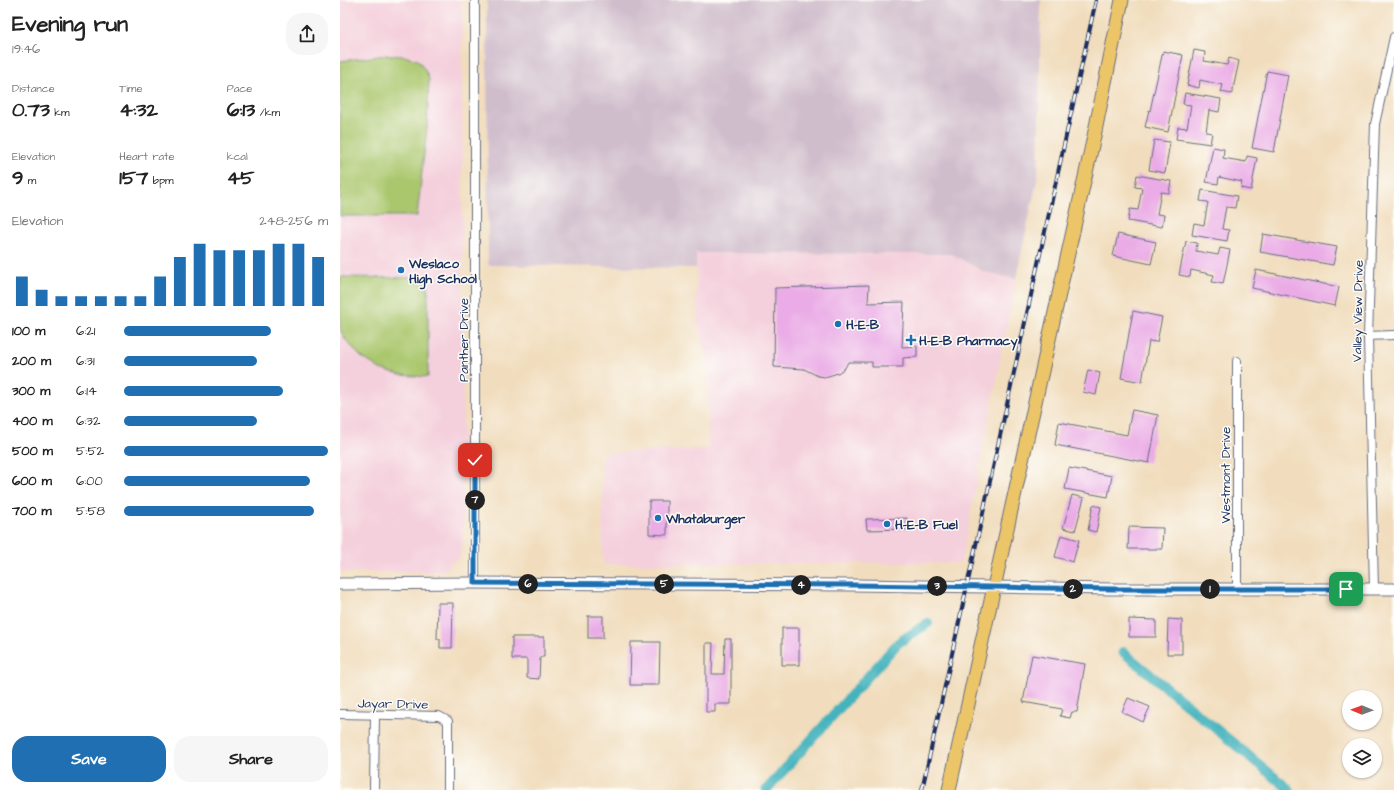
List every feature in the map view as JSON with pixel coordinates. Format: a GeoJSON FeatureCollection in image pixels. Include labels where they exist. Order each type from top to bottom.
{"type":"FeatureCollection","features":[{"type":"Feature","properties":{"kind":"main road"},"geometry":{"type":"LineString","coordinates":[[949,790],[1093,141],[1122,0]]}},
{"type":"Feature","properties":{"kind":"street","name":"Panther Drive"},"geometry":{"type":"LineString","coordinates":[[475,583],[476,0]]}},
{"type":"Feature","properties":{"kind":"street","name":"Valley View Drive"},"geometry":{"type":"LineString","coordinates":[[1374,589],[1368,336],[1375,124],[1394,36]]}},
{"type":"Feature","properties":{"kind":"street"},"geometry":{"type":"LineString","coordinates":[[1368,336],[1394,335]]}},
{"type":"Feature","properties":{"kind":"street","name":"Westmont Drive"},"geometry":{"type":"LineString","coordinates":[[1237,360],[1237,589]]}},
{"type":"Feature","properties":{"kind":"street"},"geometry":{"type":"LineString","coordinates":[[340,584],[475,583],[846,585],[994,588],[1394,589]]}},
{"type":"Feature","properties":{"kind":"street","name":"Jayar Drive"},"geometry":{"type":"LineString","coordinates":[[340,714],[439,716],[448,721],[448,790]]}},
{"type":"Feature","properties":{"kind":"street"},"geometry":{"type":"LineString","coordinates":[[374,790],[375,715]]}},
{"type":"Feature","properties":{"kind":"shaded area","name":"Weslaco High School"},"geometry":{"type":"Polygon","coordinates":[[[340,0],[462,0],[463,540],[460,556],[444,570],[434,572],[340,572],[340,0]]]}},
{"type":"Feature","properties":{"kind":"shaded area"},"geometry":{"type":"Polygon","coordinates":[[[487,0],[1041,0],[1038,175],[1016,279],[984,272],[952,254],[696,253],[696,268],[488,265],[487,0]]]}},
{"type":"Feature","properties":{"kind":"shaded area"},"geometry":{"type":"Polygon","coordinates":[[[696,253],[952,254],[983,272],[1016,279],[961,563],[603,564],[602,453],[708,449],[708,361],[697,322],[696,253]]]}},
{"type":"Feature","properties":{"kind":"green space"},"geometry":{"type":"Polygon","coordinates":[[[387,55],[404,56],[418,60],[429,79],[427,127],[417,216],[340,216],[340,61],[387,55]]]}},
{"type":"Feature","properties":{"kind":"green space"},"geometry":{"type":"Polygon","coordinates":[[[340,277],[422,278],[428,285],[428,377],[400,375],[380,369],[360,356],[346,340],[340,330],[340,277]]]}},
{"type":"Feature","properties":{"kind":"building"},"geometry":{"type":"Polygon","coordinates":[[[1194,50],[1205,52],[1204,61],[1227,65],[1229,58],[1239,61],[1232,94],[1221,92],[1223,85],[1200,80],[1199,88],[1187,85],[1194,50]]]}},
{"type":"Feature","properties":{"kind":"building"},"geometry":{"type":"Polygon","coordinates":[[[1163,51],[1183,55],[1168,132],[1145,127],[1163,51]]]}},
{"type":"Feature","properties":{"kind":"building"},"geometry":{"type":"Polygon","coordinates":[[[1267,71],[1288,75],[1274,152],[1252,148],[1267,71]]]}},
{"type":"Feature","properties":{"kind":"building"},"geometry":{"type":"Polygon","coordinates":[[[1185,93],[1221,99],[1219,112],[1209,110],[1206,132],[1212,133],[1210,144],[1176,139],[1178,127],[1187,128],[1191,105],[1183,104],[1185,93]]]}},
{"type":"Feature","properties":{"kind":"building"},"geometry":{"type":"Polygon","coordinates":[[[1154,140],[1170,142],[1165,173],[1149,170],[1154,140]]]}},
{"type":"Feature","properties":{"kind":"building"},"geometry":{"type":"Polygon","coordinates":[[[1213,147],[1224,149],[1223,158],[1246,162],[1247,156],[1257,158],[1251,190],[1241,188],[1242,182],[1219,177],[1218,184],[1206,182],[1213,147]]]}},
{"type":"Feature","properties":{"kind":"building"},"geometry":{"type":"Polygon","coordinates":[[[1137,175],[1171,181],[1169,193],[1161,192],[1157,214],[1164,215],[1162,227],[1128,221],[1130,209],[1138,210],[1142,188],[1135,187],[1137,175]]]}},
{"type":"Feature","properties":{"kind":"building"},"geometry":{"type":"Polygon","coordinates":[[[1202,190],[1237,196],[1235,208],[1226,207],[1222,229],[1229,230],[1227,241],[1192,235],[1194,223],[1204,225],[1208,202],[1200,201],[1202,190]]]}},
{"type":"Feature","properties":{"kind":"building"},"geometry":{"type":"Polygon","coordinates":[[[1118,234],[1156,242],[1151,264],[1113,256],[1118,234]]]}},
{"type":"Feature","properties":{"kind":"building"},"geometry":{"type":"Polygon","coordinates":[[[1263,234],[1337,247],[1333,265],[1260,252],[1263,234]]]}},
{"type":"Feature","properties":{"kind":"building"},"geometry":{"type":"Polygon","coordinates":[[[1186,241],[1197,243],[1196,251],[1218,255],[1220,248],[1230,250],[1223,284],[1212,282],[1214,275],[1191,270],[1190,277],[1179,275],[1186,241]]]}},
{"type":"Feature","properties":{"kind":"building"},"geometry":{"type":"Polygon","coordinates":[[[1256,270],[1339,287],[1335,306],[1252,288],[1256,270]]]}},
{"type":"Feature","properties":{"kind":"building","name":"H-E-B"},"geometry":{"type":"Polygon","coordinates":[[[869,285],[868,303],[904,302],[902,347],[917,346],[917,357],[903,358],[903,367],[872,367],[872,362],[848,362],[845,368],[838,373],[825,377],[818,376],[804,369],[774,367],[775,288],[869,285]]]}},
{"type":"Feature","properties":{"kind":"building"},"geometry":{"type":"Polygon","coordinates":[[[1133,311],[1162,317],[1157,342],[1149,341],[1142,382],[1121,378],[1133,311]]]}},
{"type":"Feature","properties":{"kind":"building"},"geometry":{"type":"Polygon","coordinates":[[[1088,370],[1100,373],[1096,395],[1083,392],[1088,370]]]}},
{"type":"Feature","properties":{"kind":"building"},"geometry":{"type":"Polygon","coordinates":[[[1132,410],[1158,415],[1149,463],[1055,445],[1059,422],[1127,435],[1132,410]]]}},
{"type":"Feature","properties":{"kind":"building"},"geometry":{"type":"Polygon","coordinates":[[[1069,468],[1112,476],[1108,497],[1065,489],[1069,468]]]}},
{"type":"Feature","properties":{"kind":"building"},"geometry":{"type":"Polygon","coordinates":[[[1072,495],[1084,498],[1075,531],[1063,528],[1072,495]]]}},
{"type":"Feature","properties":{"kind":"building","name":"Whataburger"},"geometry":{"type":"Polygon","coordinates":[[[649,501],[667,501],[667,535],[649,534],[649,501]]]}},
{"type":"Feature","properties":{"kind":"building"},"geometry":{"type":"Polygon","coordinates":[[[1093,505],[1101,507],[1096,532],[1088,530],[1093,505]]]}},
{"type":"Feature","properties":{"kind":"building","name":"H-E-B Fuel"},"geometry":{"type":"Polygon","coordinates":[[[907,518],[907,529],[867,530],[866,519],[907,518]]]}},
{"type":"Feature","properties":{"kind":"building"},"geometry":{"type":"Polygon","coordinates":[[[1129,527],[1163,528],[1162,549],[1128,549],[1129,527]]]}},
{"type":"Feature","properties":{"kind":"building"},"geometry":{"type":"Polygon","coordinates":[[[1061,535],[1079,540],[1073,562],[1055,557],[1061,535]]]}},
{"type":"Feature","properties":{"kind":"building"},"geometry":{"type":"Polygon","coordinates":[[[438,603],[453,603],[452,648],[440,648],[440,639],[437,639],[438,603]]]}},
{"type":"Feature","properties":{"kind":"building"},"geometry":{"type":"Polygon","coordinates":[[[588,616],[603,616],[603,638],[588,638],[588,616]]]}},
{"type":"Feature","properties":{"kind":"building"},"geometry":{"type":"Polygon","coordinates":[[[1129,619],[1156,620],[1156,637],[1129,637],[1129,619]]]}},
{"type":"Feature","properties":{"kind":"building"},"geometry":{"type":"Polygon","coordinates":[[[1168,619],[1182,620],[1182,654],[1167,654],[1168,619]]]}},
{"type":"Feature","properties":{"kind":"building"},"geometry":{"type":"Polygon","coordinates":[[[782,628],[799,628],[799,665],[782,665],[782,628]]]}},
{"type":"Feature","properties":{"kind":"building"},"geometry":{"type":"Polygon","coordinates":[[[512,637],[544,637],[544,657],[540,657],[539,679],[527,678],[527,659],[512,659],[512,637]]]}},
{"type":"Feature","properties":{"kind":"building"},"geometry":{"type":"Polygon","coordinates":[[[725,639],[731,639],[731,704],[715,704],[715,712],[706,712],[706,643],[713,643],[712,674],[724,674],[725,639]]]}},
{"type":"Feature","properties":{"kind":"building"},"geometry":{"type":"Polygon","coordinates":[[[631,642],[660,642],[659,685],[630,685],[631,642]]]}},
{"type":"Feature","properties":{"kind":"building"},"geometry":{"type":"Polygon","coordinates":[[[1032,655],[1085,664],[1077,712],[1072,712],[1070,718],[1060,716],[1062,709],[1023,702],[1032,655]]]}},
{"type":"Feature","properties":{"kind":"building"},"geometry":{"type":"Polygon","coordinates":[[[1128,698],[1150,707],[1143,722],[1122,712],[1128,698]]]}},
{"type":"Feature","properties":{"kind":"waterway"},"geometry":{"type":"LineString","coordinates":[[766,790],[898,643],[928,623]]}},
{"type":"Feature","properties":{"kind":"waterway"},"geometry":{"type":"LineString","coordinates":[[1123,652],[1290,790]]}},
{"type":"Feature","properties":{"kind":"railway"},"geometry":{"type":"LineString","coordinates":[[922,790],[1096,0]]}},
{"type":"Feature","properties":{"kind":"place","name":"Weslaco High School"},"geometry":{"type":"Point","coordinates":[401,270]}},
{"type":"Feature","properties":{"kind":"place","name":"H-E-B"},"geometry":{"type":"Point","coordinates":[838,324]}},
{"type":"Feature","properties":{"kind":"place","name":"H-E-B Pharmacy"},"geometry":{"type":"Point","coordinates":[911,340]}},
{"type":"Feature","properties":{"kind":"place","name":"Whataburger"},"geometry":{"type":"Point","coordinates":[658,518]}},
{"type":"Feature","properties":{"kind":"place","name":"H-E-B Fuel"},"geometry":{"type":"Point","coordinates":[887,524]}},
{"type":"Feature","properties":{"kind":"route"},"geometry":{"type":"LineString","coordinates":[[475,460],[475,583],[854,585],[1114,589],[1346,589]]}}]}
